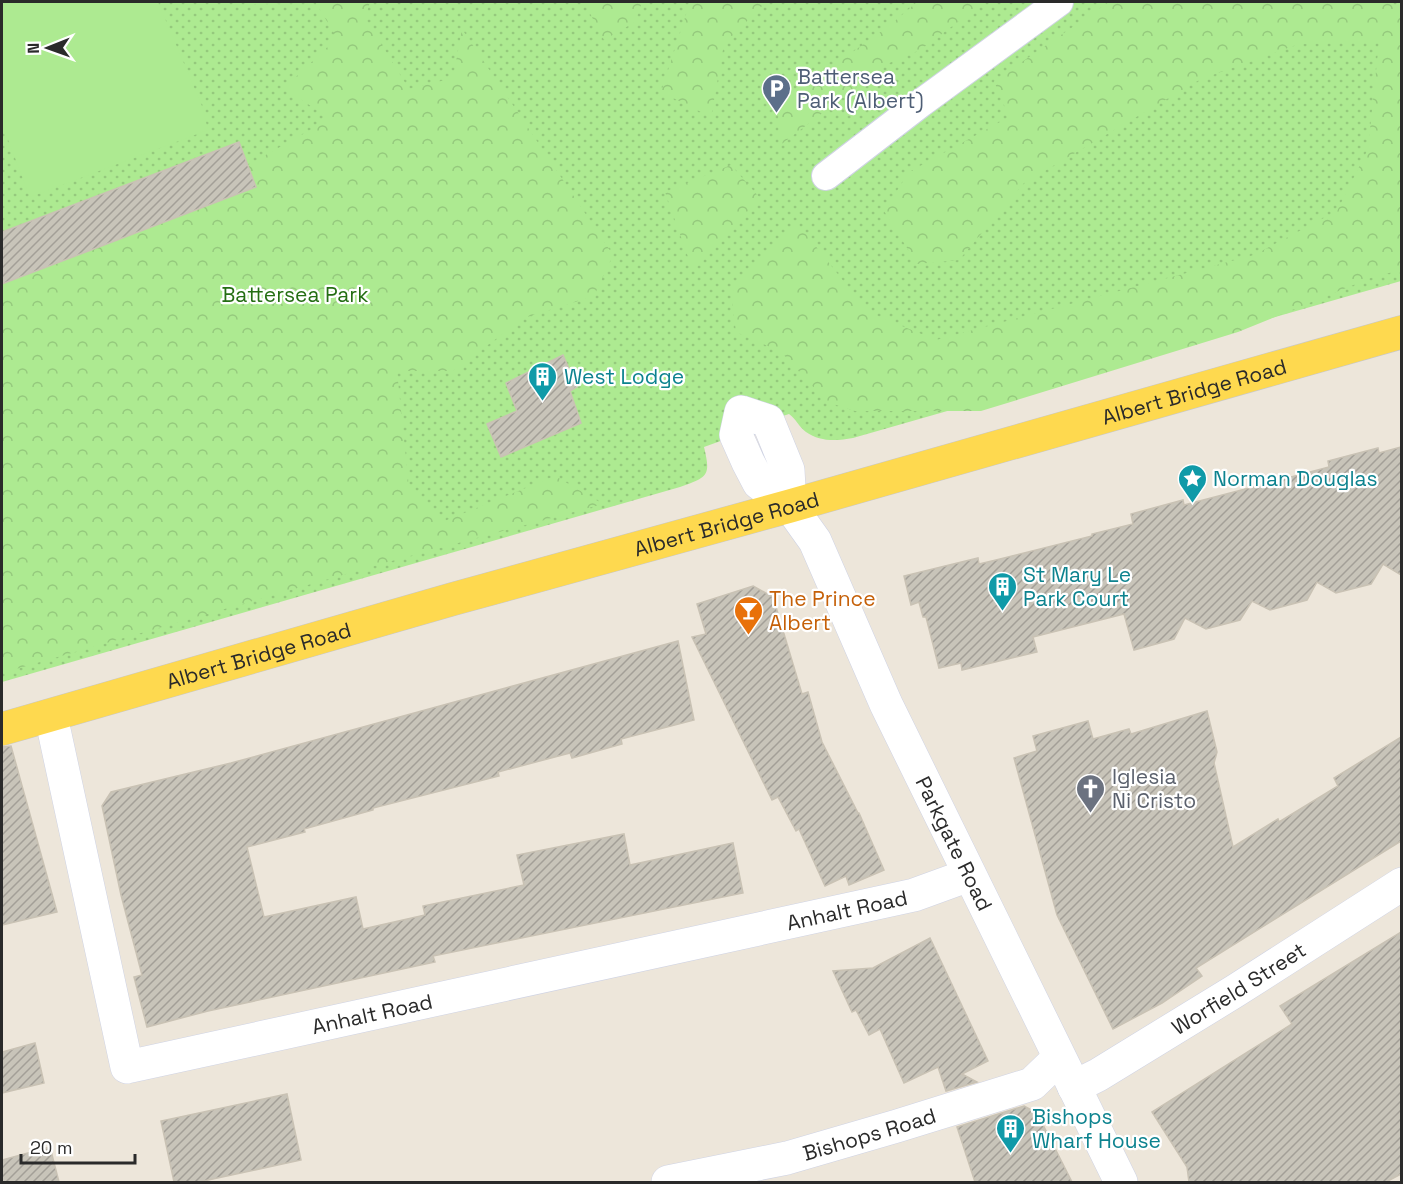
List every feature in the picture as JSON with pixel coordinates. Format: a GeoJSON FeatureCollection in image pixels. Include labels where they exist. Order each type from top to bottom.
{"type":"FeatureCollection","features":[{"type":"Feature","properties":{"kind":"main road","name":"Albert Bridge Road"},"geometry":{"type":"LineString","coordinates":[[2,729],[453,599],[790,506],[1401,332]]}},
{"type":"Feature","properties":{"kind":"street"},"geometry":{"type":"LineString","coordinates":[[826,176],[1059,2]]}},
{"type":"Feature","properties":{"kind":"street","name":"Parkgate Road"},"geometry":{"type":"LineString","coordinates":[[790,506],[815,540],[886,704],[1120,1182]]}},
{"type":"Feature","properties":{"kind":"street","name":"Anhalt Road"},"geometry":{"type":"LineString","coordinates":[[51,716],[127,1067],[914,895],[969,875]]}},
{"type":"Feature","properties":{"kind":"street","name":"Worfield Street"},"geometry":{"type":"LineString","coordinates":[[1074,1087],[1098,1075],[1235,991],[1401,884]]}},
{"type":"Feature","properties":{"kind":"street","name":"Bishops Road"},"geometry":{"type":"LineString","coordinates":[[668,1182],[787,1158],[1032,1084],[1059,1058]]}},
{"type":"Feature","properties":{"kind":"green space","name":"Battersea Park"},"geometry":{"type":"Polygon","coordinates":[[[2,2],[1401,2],[1401,281],[853,438],[835,440],[817,438],[804,430],[789,414],[704,447],[707,464],[705,474],[697,481],[680,487],[2,682],[2,2]]]}},
{"type":"Feature","properties":{"kind":"green space"},"geometry":{"type":"Polygon","coordinates":[[[2,2],[158,2],[202,106],[208,130],[30,197],[2,124],[2,2]]]}},
{"type":"Feature","properties":{"kind":"green space"},"geometry":{"type":"Polygon","coordinates":[[[248,2],[370,2],[365,18],[409,89],[453,78],[462,29],[613,255],[594,296],[524,318],[453,371],[397,371],[409,488],[442,522],[555,476],[603,504],[388,562],[2,673],[2,232],[56,236],[246,166],[330,119],[284,88],[337,38],[316,3],[249,4],[248,2]]]}},
{"type":"Feature","properties":{"kind":"green space"},"geometry":{"type":"Polygon","coordinates":[[[584,2],[642,2],[635,22],[604,40],[584,2]]]}},
{"type":"Feature","properties":{"kind":"green space"},"geometry":{"type":"Polygon","coordinates":[[[690,2],[766,2],[724,44],[711,117],[661,92],[690,2]]]}},
{"type":"Feature","properties":{"kind":"green space"},"geometry":{"type":"Polygon","coordinates":[[[917,2],[985,2],[920,50],[887,64],[779,146],[778,105],[889,26],[917,2]]]}},
{"type":"Feature","properties":{"kind":"green space"},"geometry":{"type":"Polygon","coordinates":[[[1109,2],[1381,2],[1401,6],[1401,270],[1373,277],[1238,332],[981,411],[855,411],[827,402],[781,352],[736,332],[731,293],[755,265],[798,224],[868,312],[936,340],[1254,255],[1337,211],[1368,149],[1379,42],[1299,44],[1201,79],[1024,183],[959,260],[917,264],[884,211],[909,172],[1009,117],[994,81],[1109,2]]]}},
{"type":"Feature","properties":{"kind":"green space"},"geometry":{"type":"Polygon","coordinates":[[[731,165],[759,197],[737,225],[693,271],[665,192],[731,165]]]}},
{"type":"Feature","properties":{"kind":"building"},"geometry":{"type":"Polygon","coordinates":[[[239,142],[256,187],[2,284],[2,232],[239,142]]]}},
{"type":"Feature","properties":{"kind":"building","name":"West Lodge"},"geometry":{"type":"Polygon","coordinates":[[[563,355],[577,387],[570,391],[581,423],[501,457],[487,424],[517,411],[506,383],[563,355]]]}},
{"type":"Feature","properties":{"kind":"building"},"geometry":{"type":"Polygon","coordinates":[[[1401,447],[1401,575],[1383,564],[1371,584],[1336,593],[1317,582],[1307,600],[1270,610],[1252,601],[1240,620],[1206,629],[1185,618],[1174,639],[1134,650],[1124,614],[1033,637],[1037,652],[962,670],[961,663],[939,668],[926,617],[923,617],[919,602],[911,605],[904,576],[978,558],[979,564],[1092,536],[1092,534],[1133,524],[1131,514],[1183,500],[1184,505],[1329,467],[1328,461],[1378,448],[1379,453],[1401,447]]]}},
{"type":"Feature","properties":{"kind":"building"},"geometry":{"type":"Polygon","coordinates":[[[753,586],[773,597],[802,694],[808,692],[822,742],[859,813],[884,870],[849,885],[846,876],[825,886],[799,829],[796,831],[778,797],[772,800],[692,637],[706,634],[697,604],[753,586]]]}},
{"type":"Feature","properties":{"kind":"building"},"geometry":{"type":"Polygon","coordinates":[[[678,641],[694,720],[621,739],[622,744],[572,758],[570,753],[498,772],[499,776],[373,808],[373,810],[304,829],[305,832],[247,847],[264,917],[356,897],[363,929],[425,915],[423,906],[524,885],[517,855],[624,834],[630,865],[733,843],[743,893],[433,956],[435,962],[208,1011],[147,1027],[134,977],[142,975],[121,895],[102,806],[111,792],[231,763],[678,641]]]}},
{"type":"Feature","properties":{"kind":"building"},"geometry":{"type":"Polygon","coordinates":[[[1207,711],[1217,752],[1214,763],[1233,847],[1338,786],[1334,778],[1401,737],[1401,841],[1196,968],[1202,976],[1162,1003],[1113,1029],[1057,915],[1014,758],[1037,751],[1033,736],[1088,721],[1093,739],[1129,729],[1131,734],[1207,711]]]}},
{"type":"Feature","properties":{"kind":"building"},"geometry":{"type":"Polygon","coordinates":[[[11,746],[57,912],[2,925],[2,747],[11,746]]]}},
{"type":"Feature","properties":{"kind":"building"},"geometry":{"type":"Polygon","coordinates":[[[1401,932],[1401,1174],[1386,1182],[1189,1182],[1187,1167],[1152,1112],[1292,1024],[1280,1006],[1401,932]]]}},
{"type":"Feature","properties":{"kind":"building"},"geometry":{"type":"Polygon","coordinates":[[[930,938],[988,1061],[962,1074],[977,1082],[946,1091],[938,1067],[904,1083],[880,1029],[869,1035],[856,1010],[852,1012],[833,971],[873,968],[930,938]]]}},
{"type":"Feature","properties":{"kind":"building"},"geometry":{"type":"Polygon","coordinates":[[[35,1043],[44,1083],[2,1093],[2,1052],[35,1043]]]}},
{"type":"Feature","properties":{"kind":"building"},"geometry":{"type":"Polygon","coordinates":[[[287,1094],[301,1160],[199,1182],[174,1182],[161,1121],[287,1094]]]}},
{"type":"Feature","properties":{"kind":"building","name":"Bishops Wharf House"},"geometry":{"type":"Polygon","coordinates":[[[1024,1106],[1037,1113],[1072,1182],[975,1182],[957,1127],[1024,1106]]]}},
{"type":"Feature","properties":{"kind":"building"},"geometry":{"type":"Polygon","coordinates":[[[50,1147],[59,1182],[2,1182],[2,1160],[50,1147]]]}},
{"type":"Feature","properties":{"kind":"place","name":"Battersea Park (Albert)"},"geometry":{"type":"Point","coordinates":[776,114]}},
{"type":"Feature","properties":{"kind":"place","name":"West Lodge"},"geometry":{"type":"Point","coordinates":[543,402]}},
{"type":"Feature","properties":{"kind":"place","name":"Norman Douglas"},"geometry":{"type":"Point","coordinates":[1192,504]}},
{"type":"Feature","properties":{"kind":"place","name":"St Mary Le Park Court"},"geometry":{"type":"Point","coordinates":[1002,612]}},
{"type":"Feature","properties":{"kind":"place","name":"The Prince Albert"},"geometry":{"type":"Point","coordinates":[748,636]}},
{"type":"Feature","properties":{"kind":"place","name":"Iglesia Ni Cristo"},"geometry":{"type":"Point","coordinates":[1091,814]}},
{"type":"Feature","properties":{"kind":"place","name":"Bishops Wharf House"},"geometry":{"type":"Point","coordinates":[1011,1154]}}]}
